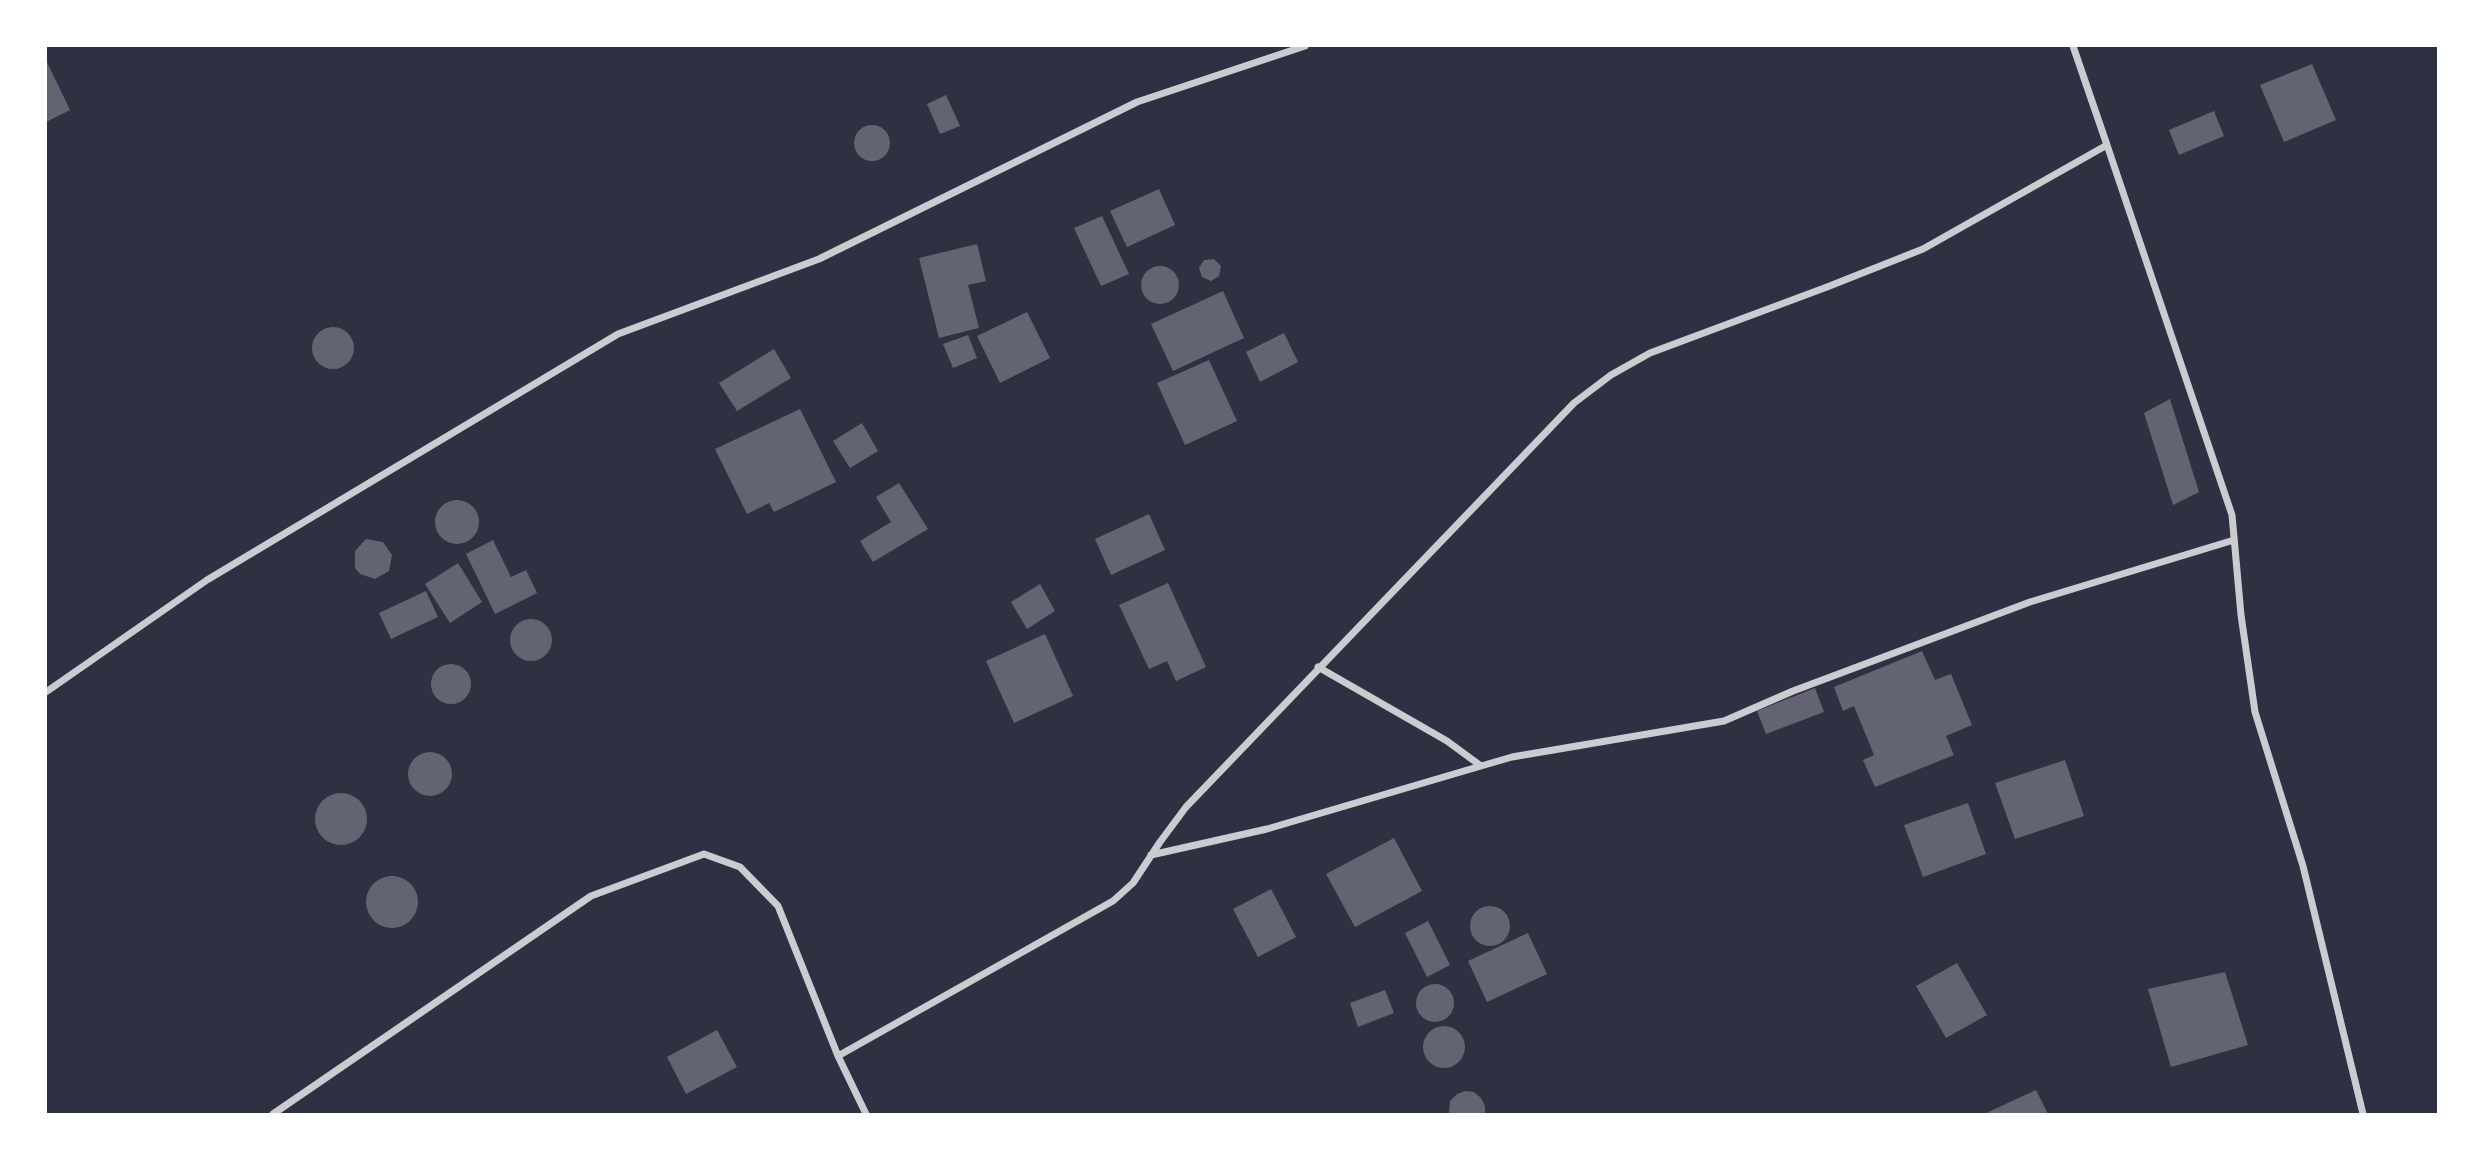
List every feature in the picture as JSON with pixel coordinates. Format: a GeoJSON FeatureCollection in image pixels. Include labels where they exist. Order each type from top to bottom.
{"type":"FeatureCollection","features":[{"type":"Feature","properties":{"kind":"street"},"geometry":{"type":"LineString","coordinates":[[46,692],[207,580],[618,334],[819,258],[1137,102],[1305,46]]}},
{"type":"Feature","properties":{"kind":"street"},"geometry":{"type":"LineString","coordinates":[[2073,46],[2232,515],[2241,615],[2255,712],[2303,866],[2364,1115]]}},
{"type":"Feature","properties":{"kind":"street"},"geometry":{"type":"LineString","coordinates":[[838,1056],[1113,901],[1133,883],[1185,807],[1574,403],[1611,375],[1650,353],[1923,249],[2107,145]]}},
{"type":"Feature","properties":{"kind":"street"},"geometry":{"type":"LineString","coordinates":[[1151,855],[1267,829],[1512,757],[1724,721],[1793,691],[2030,602],[2234,540]]}},
{"type":"Feature","properties":{"kind":"street"},"geometry":{"type":"LineString","coordinates":[[1318,667],[1447,741],[1480,766]]}},
{"type":"Feature","properties":{"kind":"street"},"geometry":{"type":"LineString","coordinates":[[273,1115],[590,896],[704,855],[740,867],[778,906],[838,1056],[866,1115]]}},
{"type":"Feature","properties":{"kind":"building"},"geometry":{"type":"Polygon","coordinates":[[[46,60],[70,110],[46,122],[46,60]]]}},
{"type":"Feature","properties":{"kind":"building"},"geometry":{"type":"Polygon","coordinates":[[[2312,64],[2336,120],[2284,142],[2260,85],[2312,64]]]}},
{"type":"Feature","properties":{"kind":"building"},"geometry":{"type":"Polygon","coordinates":[[[946,95],[960,126],[940,134],[927,104],[946,95]]]}},
{"type":"Feature","properties":{"kind":"building"},"geometry":{"type":"Polygon","coordinates":[[[2214,111],[2224,136],[2179,155],[2169,130],[2214,111]]]}},
{"type":"Feature","properties":{"kind":"building"},"geometry":{"type":"Polygon","coordinates":[[[872,125],[885,130],[890,143],[885,156],[872,161],[859,156],[854,143],[859,130],[872,125]]]}},
{"type":"Feature","properties":{"kind":"building"},"geometry":{"type":"Polygon","coordinates":[[[1159,189],[1175,225],[1127,247],[1110,211],[1159,189]]]}},
{"type":"Feature","properties":{"kind":"building"},"geometry":{"type":"Polygon","coordinates":[[[1102,216],[1129,274],[1101,286],[1074,228],[1102,216]]]}},
{"type":"Feature","properties":{"kind":"building"},"geometry":{"type":"Polygon","coordinates":[[[977,244],[986,281],[968,285],[979,328],[939,338],[919,258],[977,244]]]}},
{"type":"Feature","properties":{"kind":"building"},"geometry":{"type":"Polygon","coordinates":[[[1214,259],[1221,266],[1219,276],[1211,281],[1202,277],[1199,268],[1204,260],[1214,259]]]}},
{"type":"Feature","properties":{"kind":"building"},"geometry":{"type":"Polygon","coordinates":[[[1160,266],[1173,272],[1179,285],[1173,298],[1160,304],[1147,298],[1141,285],[1147,272],[1160,266]]]}},
{"type":"Feature","properties":{"kind":"building"},"geometry":{"type":"Polygon","coordinates":[[[1223,291],[1244,338],[1173,371],[1151,324],[1223,291]]]}},
{"type":"Feature","properties":{"kind":"building"},"geometry":{"type":"Polygon","coordinates":[[[1027,312],[1050,358],[1000,383],[977,336],[1027,312]]]}},
{"type":"Feature","properties":{"kind":"building"},"geometry":{"type":"Polygon","coordinates":[[[333,327],[348,333],[354,348],[348,363],[333,369],[318,363],[312,348],[318,333],[333,327]]]}},
{"type":"Feature","properties":{"kind":"building"},"geometry":{"type":"Polygon","coordinates":[[[1284,333],[1298,362],[1260,382],[1246,352],[1284,333]]]}},
{"type":"Feature","properties":{"kind":"building"},"geometry":{"type":"Polygon","coordinates":[[[968,335],[977,358],[953,368],[943,344],[968,335]]]}},
{"type":"Feature","properties":{"kind":"building"},"geometry":{"type":"Polygon","coordinates":[[[774,349],[791,378],[737,411],[719,383],[774,349]]]}},
{"type":"Feature","properties":{"kind":"building"},"geometry":{"type":"Polygon","coordinates":[[[1209,360],[1237,421],[1185,445],[1157,383],[1209,360]]]}},
{"type":"Feature","properties":{"kind":"building"},"geometry":{"type":"Polygon","coordinates":[[[2170,399],[2199,492],[2173,505],[2144,413],[2170,399]]]}},
{"type":"Feature","properties":{"kind":"building"},"geometry":{"type":"Polygon","coordinates":[[[800,409],[836,482],[774,512],[769,503],[747,514],[715,449],[800,409]]]}},
{"type":"Feature","properties":{"kind":"building"},"geometry":{"type":"Polygon","coordinates":[[[862,423],[878,451],[850,468],[833,441],[862,423]]]}},
{"type":"Feature","properties":{"kind":"building"},"geometry":{"type":"Polygon","coordinates":[[[899,483],[928,529],[873,562],[860,541],[891,522],[876,497],[899,483]]]}},
{"type":"Feature","properties":{"kind":"building"},"geometry":{"type":"Polygon","coordinates":[[[457,500],[472,507],[479,522],[472,537],[457,544],[442,537],[435,522],[442,507],[457,500]]]}},
{"type":"Feature","properties":{"kind":"building"},"geometry":{"type":"Polygon","coordinates":[[[1149,514],[1165,550],[1111,575],[1095,539],[1149,514]]]}},
{"type":"Feature","properties":{"kind":"building"},"geometry":{"type":"Polygon","coordinates":[[[366,539],[383,542],[392,555],[389,571],[375,579],[360,574],[355,568],[355,551],[366,539]]]}},
{"type":"Feature","properties":{"kind":"building"},"geometry":{"type":"Polygon","coordinates":[[[493,540],[511,577],[526,570],[537,593],[495,614],[466,554],[493,540]]]}},
{"type":"Feature","properties":{"kind":"building"},"geometry":{"type":"Polygon","coordinates":[[[458,563],[482,602],[450,623],[425,584],[458,563]]]}},
{"type":"Feature","properties":{"kind":"building"},"geometry":{"type":"Polygon","coordinates":[[[1168,583],[1206,667],[1176,681],[1167,661],[1149,669],[1119,605],[1168,583]]]}},
{"type":"Feature","properties":{"kind":"building"},"geometry":{"type":"Polygon","coordinates":[[[1040,584],[1055,611],[1027,629],[1011,602],[1040,584]]]}},
{"type":"Feature","properties":{"kind":"building"},"geometry":{"type":"Polygon","coordinates":[[[426,591],[438,617],[391,639],[379,613],[426,591]]]}},
{"type":"Feature","properties":{"kind":"building"},"geometry":{"type":"Polygon","coordinates":[[[531,619],[546,625],[552,640],[546,655],[531,661],[516,655],[510,640],[516,625],[531,619]]]}},
{"type":"Feature","properties":{"kind":"building"},"geometry":{"type":"Polygon","coordinates":[[[1045,634],[1073,696],[1014,723],[986,661],[1045,634]]]}},
{"type":"Feature","properties":{"kind":"building"},"geometry":{"type":"Polygon","coordinates":[[[1922,651],[1935,680],[1951,674],[1972,725],[1946,736],[1954,755],[1875,787],[1863,760],[1874,755],[1854,706],[1843,711],[1834,687],[1922,651]]]}},
{"type":"Feature","properties":{"kind":"building"},"geometry":{"type":"Polygon","coordinates":[[[451,664],[465,670],[471,684],[465,698],[451,704],[437,698],[431,684],[437,670],[451,664]]]}},
{"type":"Feature","properties":{"kind":"building"},"geometry":{"type":"Polygon","coordinates":[[[1815,688],[1824,712],[1766,734],[1757,711],[1815,688]]]}},
{"type":"Feature","properties":{"kind":"building"},"geometry":{"type":"Polygon","coordinates":[[[430,752],[445,759],[452,774],[445,789],[430,796],[415,789],[408,774],[415,759],[430,752]]]}},
{"type":"Feature","properties":{"kind":"building"},"geometry":{"type":"Polygon","coordinates":[[[2065,760],[2084,816],[2015,839],[1995,783],[2065,760]]]}},
{"type":"Feature","properties":{"kind":"building"},"geometry":{"type":"Polygon","coordinates":[[[341,793],[351,795],[359,801],[365,809],[365,829],[359,837],[351,843],[341,845],[331,843],[323,837],[317,829],[315,819],[317,809],[323,801],[331,795],[341,793]]]}},
{"type":"Feature","properties":{"kind":"building"},"geometry":{"type":"Polygon","coordinates":[[[1968,803],[1986,854],[1923,877],[1904,825],[1968,803]]]}},
{"type":"Feature","properties":{"kind":"building"},"geometry":{"type":"Polygon","coordinates":[[[1394,838],[1422,891],[1355,927],[1326,874],[1394,838]]]}},
{"type":"Feature","properties":{"kind":"building"},"geometry":{"type":"Polygon","coordinates":[[[392,876],[411,883],[418,902],[411,921],[392,928],[373,921],[366,902],[373,883],[392,876]]]}},
{"type":"Feature","properties":{"kind":"building"},"geometry":{"type":"Polygon","coordinates":[[[1271,889],[1296,937],[1258,957],[1233,909],[1271,889]]]}},
{"type":"Feature","properties":{"kind":"building"},"geometry":{"type":"Polygon","coordinates":[[[1490,906],[1504,912],[1510,926],[1504,940],[1490,946],[1476,940],[1470,926],[1476,912],[1490,906]]]}},
{"type":"Feature","properties":{"kind":"building"},"geometry":{"type":"Polygon","coordinates":[[[1428,921],[1450,965],[1427,977],[1405,933],[1428,921]]]}},
{"type":"Feature","properties":{"kind":"building"},"geometry":{"type":"Polygon","coordinates":[[[1528,933],[1547,974],[1487,1002],[1468,961],[1528,933]]]}},
{"type":"Feature","properties":{"kind":"building"},"geometry":{"type":"Polygon","coordinates":[[[1957,963],[1987,1015],[1946,1038],[1916,986],[1957,963]]]}},
{"type":"Feature","properties":{"kind":"building"},"geometry":{"type":"Polygon","coordinates":[[[2225,972],[2248,1045],[2171,1067],[2148,989],[2225,972]]]}},
{"type":"Feature","properties":{"kind":"building"},"geometry":{"type":"Polygon","coordinates":[[[1435,984],[1448,990],[1454,1003],[1448,1016],[1435,1022],[1422,1016],[1416,1003],[1422,990],[1435,984]]]}},
{"type":"Feature","properties":{"kind":"building"},"geometry":{"type":"Polygon","coordinates":[[[1385,990],[1394,1013],[1358,1027],[1350,1003],[1385,990]]]}},
{"type":"Feature","properties":{"kind":"building"},"geometry":{"type":"Polygon","coordinates":[[[1444,1026],[1459,1032],[1465,1047],[1459,1062],[1444,1068],[1429,1062],[1423,1047],[1429,1032],[1444,1026]]]}},
{"type":"Feature","properties":{"kind":"building"},"geometry":{"type":"Polygon","coordinates":[[[717,1030],[737,1067],[686,1094],[667,1057],[717,1030]]]}},
{"type":"Feature","properties":{"kind":"building"},"geometry":{"type":"Polygon","coordinates":[[[2036,1090],[2048,1114],[1984,1114],[2036,1090]]]}},
{"type":"Feature","properties":{"kind":"building"},"geometry":{"type":"Polygon","coordinates":[[[1465,1091],[1474,1092],[1481,1098],[1485,1114],[1449,1114],[1450,1101],[1465,1091]]]}}]}
